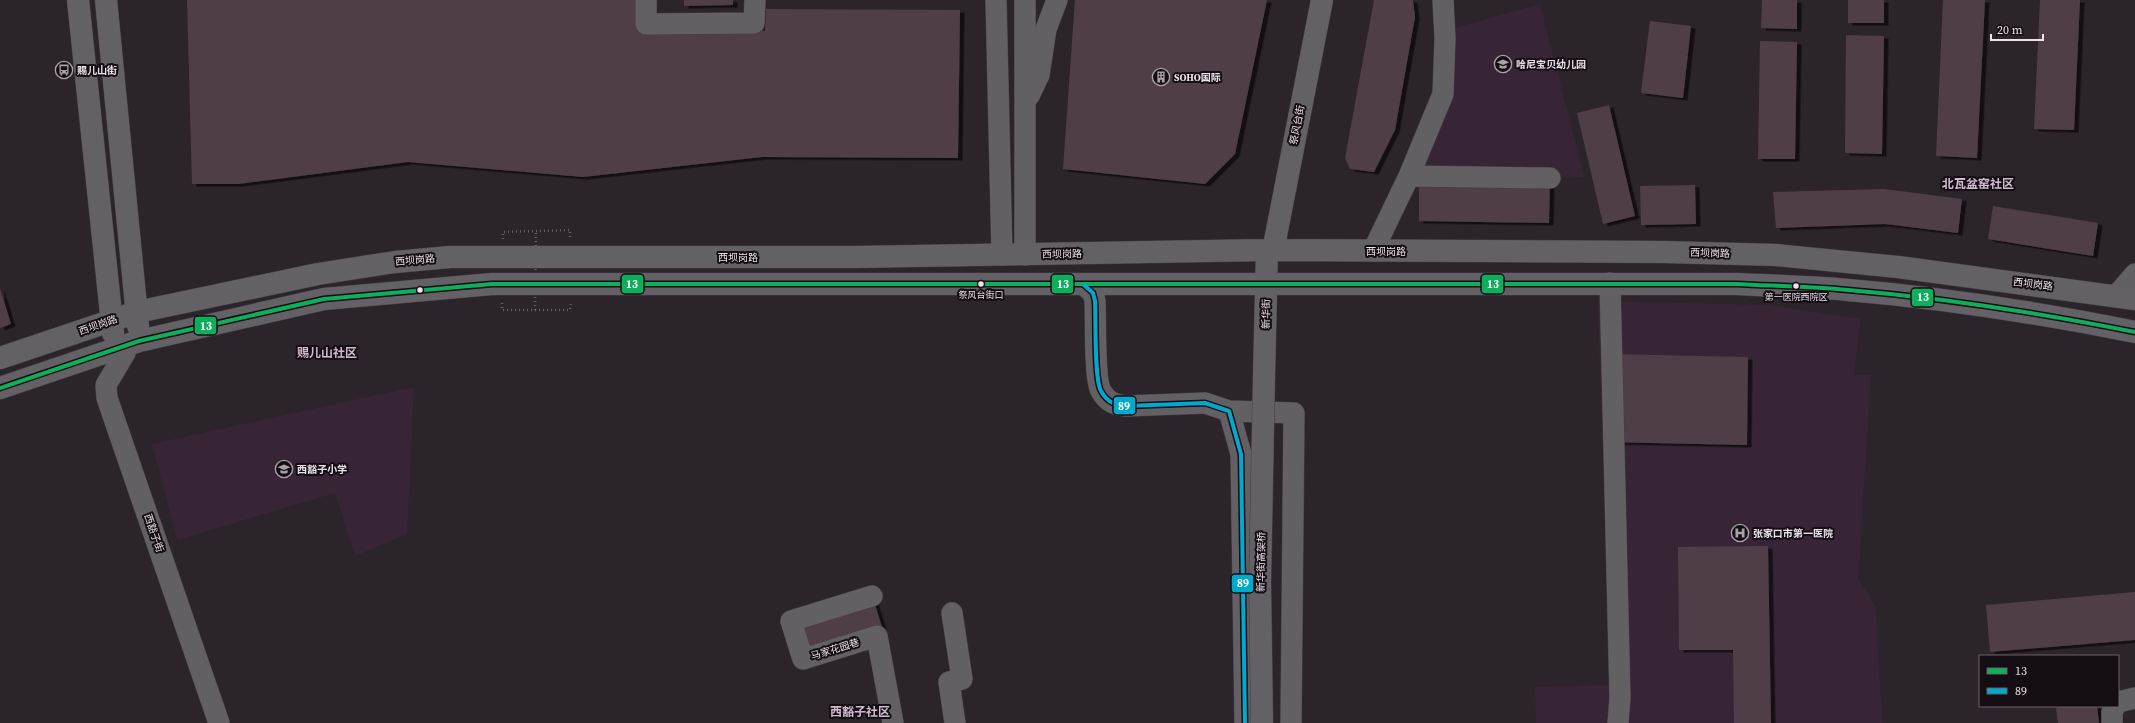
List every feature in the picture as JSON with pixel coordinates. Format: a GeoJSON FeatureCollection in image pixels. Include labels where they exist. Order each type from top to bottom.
{"type":"FeatureCollection","features":[{"type":"Feature","properties":{"kind":"main road"},"geometry":{"type":"LineString","coordinates":[[78,0],[112,319],[126,345]]}},
{"type":"Feature","properties":{"kind":"main road"},"geometry":{"type":"LineString","coordinates":[[106,0],[137,312],[126,345]]}},
{"type":"Feature","properties":{"kind":"main road","name":"祭风台街"},"geometry":{"type":"LineString","coordinates":[[1273,251],[1322,0]]}},
{"type":"Feature","properties":{"kind":"main road","name":"西坝岗路"},"geometry":{"type":"LineString","coordinates":[[0,358],[112,319],[137,312],[318,274],[395,262],[450,257],[854,257],[1273,251],[1657,252],[1776,255],[1905,268],[2125,297]]}},
{"type":"Feature","properties":{"kind":"main road","name":"新华街"},"geometry":{"type":"LineString","coordinates":[[1270,377],[1273,251]]}},
{"type":"Feature","properties":{"kind":"main road"},"geometry":{"type":"LineString","coordinates":[[0,388],[126,345],[324,299],[492,284],[1736,284],[1848,290],[1982,306],[2060,317],[2135,332]]}},
{"type":"Feature","properties":{"kind":"main road"},"geometry":{"type":"LineString","coordinates":[[2113,327],[2125,297]]}},
{"type":"Feature","properties":{"kind":"main road","name":"新华街高架桥"},"geometry":{"type":"LineString","coordinates":[[1262,723],[1260,581],[1270,377]]}},
{"type":"Feature","properties":{"kind":"main road","name":"新华街高架桥"},"geometry":{"type":"LineString","coordinates":[[1270,377],[1272,723]]}},
{"type":"Feature","properties":{"kind":"street"},"geometry":{"type":"LineString","coordinates":[[646,0],[646,24],[754,23],[755,0]]}},
{"type":"Feature","properties":{"kind":"street"},"geometry":{"type":"LineString","coordinates":[[996,0],[1002,255]]}},
{"type":"Feature","properties":{"kind":"street"},"geometry":{"type":"LineString","coordinates":[[1025,0],[1025,254]]}},
{"type":"Feature","properties":{"kind":"street"},"geometry":{"type":"LineString","coordinates":[[1025,106],[1039,75],[1046,29],[1057,0]]}},
{"type":"Feature","properties":{"kind":"street"},"geometry":{"type":"LineString","coordinates":[[1373,251],[1409,176],[1443,94],[1443,0]]}},
{"type":"Feature","properties":{"kind":"street"},"geometry":{"type":"LineString","coordinates":[[1409,176],[1550,178]]}},
{"type":"Feature","properties":{"kind":"street"},"geometry":{"type":"LineString","coordinates":[[2125,297],[2135,274]]}},
{"type":"Feature","properties":{"kind":"street"},"geometry":{"type":"LineString","coordinates":[[1610,283],[1620,698],[1618,723]]}},
{"type":"Feature","properties":{"kind":"street"},"geometry":{"type":"LineString","coordinates":[[1084,285],[1092,293],[1095,301],[1098,378],[1100,391],[1113,404],[1126,406],[1205,403],[1229,411],[1294,413],[1291,723]]}},
{"type":"Feature","properties":{"kind":"street","name":"西豁子街"},"geometry":{"type":"LineString","coordinates":[[126,345],[125,353],[106,385],[107,398],[219,723]]}},
{"type":"Feature","properties":{"kind":"street"},"geometry":{"type":"LineString","coordinates":[[1229,411],[1241,454],[1245,723]]}},
{"type":"Feature","properties":{"kind":"street","name":"马家花园巷"},"geometry":{"type":"LineString","coordinates":[[872,596],[791,621],[803,659],[877,636],[893,723]]}},
{"type":"Feature","properties":{"kind":"street"},"geometry":{"type":"LineString","coordinates":[[952,613],[962,679],[949,682],[955,723]]}},
{"type":"Feature","properties":{"kind":"street"},"geometry":{"type":"LineString","coordinates":[[2119,702],[2135,698]]}},
{"type":"Feature","properties":{"kind":"street"},"geometry":{"type":"LineString","coordinates":[[2112,723],[2112,712],[2114,707]]}},
{"type":"Feature","properties":{"kind":"path"},"geometry":{"type":"LineString","coordinates":[[503,232],[570,230]]}},
{"type":"Feature","properties":{"kind":"path"},"geometry":{"type":"LineString","coordinates":[[535,310],[536,231]]}},
{"type":"Feature","properties":{"kind":"path"},"geometry":{"type":"LineString","coordinates":[[502,310],[570,310]]}},
{"type":"Feature","properties":{"kind":"shaded area","name":"哈尼宝贝幼儿园"},"geometry":{"type":"Polygon","coordinates":[[[1540,4],[1584,177],[1421,174],[1451,29],[1540,4]]]}},
{"type":"Feature","properties":{"kind":"shaded area","name":"张家口市第一医院"},"geometry":{"type":"Polygon","coordinates":[[[1598,301],[1769,305],[1860,319],[1854,375],[1871,375],[1858,579],[1876,607],[1882,723],[1536,723],[1535,687],[1619,685],[1613,444],[1602,441],[1598,301]]]}},
{"type":"Feature","properties":{"kind":"shaded area","name":"西豁子小学"},"geometry":{"type":"Polygon","coordinates":[[[414,387],[407,534],[355,556],[335,493],[177,540],[152,444],[414,387]]]}},
{"type":"Feature","properties":{"kind":"building"},"geometry":{"type":"Polygon","coordinates":[[[187,0],[636,0],[637,29],[765,31],[766,9],[960,10],[958,158],[762,157],[583,177],[408,162],[238,184],[192,184],[187,0]]]}},
{"type":"Feature","properties":{"kind":"building"},"geometry":{"type":"Polygon","coordinates":[[[684,0],[733,0],[733,5],[684,6],[684,0]]]}},
{"type":"Feature","properties":{"kind":"building","name":"SOHO国际"},"geometry":{"type":"Polygon","coordinates":[[[1075,0],[1267,0],[1235,154],[1205,184],[1063,169],[1075,0]]]}},
{"type":"Feature","properties":{"kind":"building"},"geometry":{"type":"Polygon","coordinates":[[[1374,0],[1413,0],[1415,17],[1395,130],[1374,172],[1350,169],[1345,158],[1374,0]]]}},
{"type":"Feature","properties":{"kind":"building"},"geometry":{"type":"Polygon","coordinates":[[[1762,0],[1797,0],[1797,29],[1761,28],[1762,0]]]}},
{"type":"Feature","properties":{"kind":"building"},"geometry":{"type":"Polygon","coordinates":[[[1848,0],[1884,0],[1884,23],[1848,23],[1848,0]]]}},
{"type":"Feature","properties":{"kind":"building"},"geometry":{"type":"Polygon","coordinates":[[[1943,0],[1985,0],[1977,158],[1936,156],[1943,0]]]}},
{"type":"Feature","properties":{"kind":"building"},"geometry":{"type":"Polygon","coordinates":[[[2040,0],[2080,0],[2074,130],[2034,129],[2040,0]]]}},
{"type":"Feature","properties":{"kind":"building"},"geometry":{"type":"Polygon","coordinates":[[[1650,21],[1691,26],[1683,98],[1641,93],[1650,21]]]}},
{"type":"Feature","properties":{"kind":"building"},"geometry":{"type":"Polygon","coordinates":[[[1846,35],[1884,36],[1882,154],[1845,153],[1846,35]]]}},
{"type":"Feature","properties":{"kind":"building"},"geometry":{"type":"Polygon","coordinates":[[[1760,41],[1797,42],[1795,159],[1758,159],[1760,41]]]}},
{"type":"Feature","properties":{"kind":"building"},"geometry":{"type":"Polygon","coordinates":[[[1609,105],[1635,216],[1603,224],[1577,113],[1609,105]]]}},
{"type":"Feature","properties":{"kind":"building"},"geometry":{"type":"Polygon","coordinates":[[[1419,179],[1550,180],[1549,223],[1419,221],[1419,179]]]}},
{"type":"Feature","properties":{"kind":"building"},"geometry":{"type":"Polygon","coordinates":[[[1695,185],[1696,224],[1641,225],[1640,186],[1695,185]]]}},
{"type":"Feature","properties":{"kind":"building"},"geometry":{"type":"Polygon","coordinates":[[[1884,189],[1962,199],[1958,233],[1885,224],[1776,228],[1773,192],[1884,189]]]}},
{"type":"Feature","properties":{"kind":"building"},"geometry":{"type":"Polygon","coordinates":[[[1993,206],[2098,223],[2093,256],[1988,239],[1993,206]]]}},
{"type":"Feature","properties":{"kind":"building"},"geometry":{"type":"Polygon","coordinates":[[[0,288],[11,324],[0,328],[0,288]]]}},
{"type":"Feature","properties":{"kind":"building"},"geometry":{"type":"Polygon","coordinates":[[[1606,354],[1748,357],[1747,445],[1604,442],[1606,354]]]}},
{"type":"Feature","properties":{"kind":"building"},"geometry":{"type":"Polygon","coordinates":[[[1768,546],[1771,723],[1734,723],[1733,650],[1679,650],[1678,547],[1768,546]]]}},
{"type":"Feature","properties":{"kind":"building"},"geometry":{"type":"Polygon","coordinates":[[[2135,592],[2135,640],[1990,652],[1986,605],[2135,592]]]}},
{"type":"Feature","properties":{"kind":"building"},"geometry":{"type":"Polygon","coordinates":[[[873,598],[882,627],[805,651],[796,621],[873,598]]]}},
{"type":"Feature","properties":{"kind":"building"},"geometry":{"type":"Polygon","coordinates":[[[2097,707],[2099,723],[2058,723],[2056,708],[2097,707]]]}},
{"type":"Feature","properties":{"kind":"transit line","name":"13"},"geometry":{"type":"LineString","coordinates":[[0,388],[139,341],[324,299],[492,284],[1736,284],[1820,288],[1920,297],[2028,312],[2135,332]]}},
{"type":"Feature","properties":{"kind":"transit line","name":"89"},"geometry":{"type":"LineString","coordinates":[[1084,285],[1093,293],[1095,301],[1097,374],[1103,395],[1118,405],[1205,403],[1229,411],[1241,454],[1245,723]]}},
{"type":"Feature","properties":{"kind":"place","name":"哈尼宝贝幼儿园"},"geometry":{"type":"Point","coordinates":[1503,64]}},
{"type":"Feature","properties":{"kind":"place","name":"赐儿山街"},"geometry":{"type":"Point","coordinates":[64,70]}},
{"type":"Feature","properties":{"kind":"place","name":"SOHO国际"},"geometry":{"type":"Point","coordinates":[1161,77]}},
{"type":"Feature","properties":{"kind":"place","name":"祭风台街口"},"geometry":{"type":"Point","coordinates":[981,284]}},
{"type":"Feature","properties":{"kind":"place","name":"第一医院西院区"},"geometry":{"type":"Point","coordinates":[1796,286]}},
{"type":"Feature","properties":{"kind":"place","name":"西豁子小学"},"geometry":{"type":"Point","coordinates":[284,469]}},
{"type":"Feature","properties":{"kind":"place","name":"张家口市第一医院"},"geometry":{"type":"Point","coordinates":[1740,533]}},
{"type":"Feature","properties":{"kind":"district","name":"北瓦盆窑社区"},"geometry":{"type":"Point","coordinates":[1978,184]}},
{"type":"Feature","properties":{"kind":"district","name":"赐儿山社区"},"geometry":{"type":"Point","coordinates":[327,353]}},
{"type":"Feature","properties":{"kind":"district","name":"西豁子社区"},"geometry":{"type":"Point","coordinates":[860,712]}}]}
